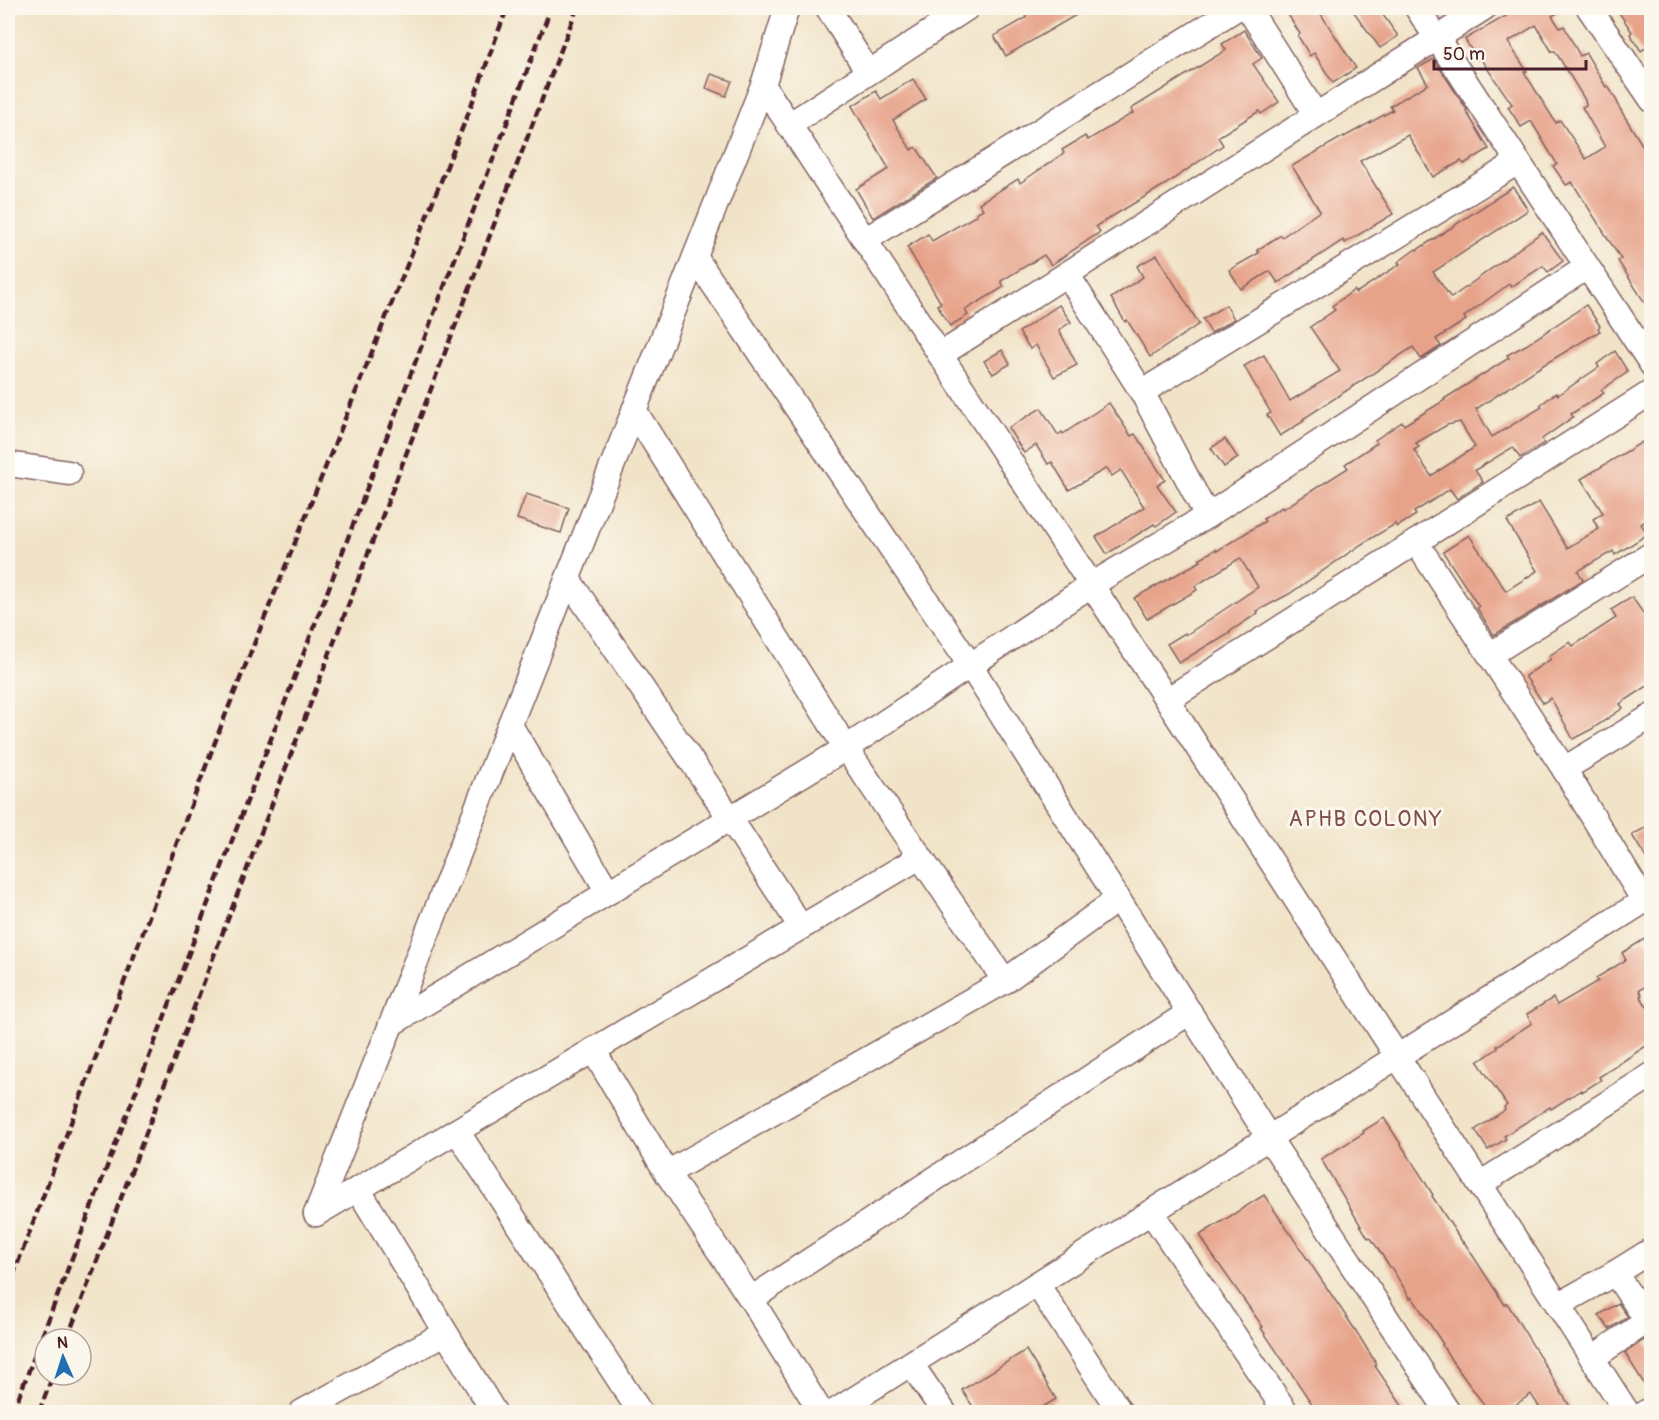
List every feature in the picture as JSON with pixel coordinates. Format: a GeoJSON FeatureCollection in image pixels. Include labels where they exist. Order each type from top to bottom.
{"type":"FeatureCollection","features":[{"type":"Feature","properties":{"kind":"street"},"geometry":{"type":"LineString","coordinates":[[787,8],[763,85],[316,1214],[920,856]]}},
{"type":"Feature","properties":{"kind":"street"},"geometry":{"type":"LineString","coordinates":[[828,8],[868,72]]}},
{"type":"Feature","properties":{"kind":"street"},"geometry":{"type":"LineString","coordinates":[[789,125],[967,8]]}},
{"type":"Feature","properties":{"kind":"street"},"geometry":{"type":"LineString","coordinates":[[865,240],[1237,8]]}},
{"type":"Feature","properties":{"kind":"street"},"geometry":{"type":"LineString","coordinates":[[1248,8],[1316,115]]}},
{"type":"Feature","properties":{"kind":"street"},"geometry":{"type":"LineString","coordinates":[[1417,8],[1652,365]]}},
{"type":"Feature","properties":{"kind":"street"},"geometry":{"type":"LineString","coordinates":[[940,355],[1484,8]]}},
{"type":"Feature","properties":{"kind":"street"},"geometry":{"type":"LineString","coordinates":[[1589,8],[1652,100]]}},
{"type":"Feature","properties":{"kind":"street"},"geometry":{"type":"LineString","coordinates":[[763,85],[1167,700],[1592,1358],[1630,1412],[1652,1409]]}},
{"type":"Feature","properties":{"kind":"street"},"geometry":{"type":"LineString","coordinates":[[1142,392],[1518,162]]}},
{"type":"Feature","properties":{"kind":"street"},"geometry":{"type":"LineString","coordinates":[[695,257],[970,665],[1269,1138],[1448,1413]]}},
{"type":"Feature","properties":{"kind":"street"},"geometry":{"type":"LineString","coordinates":[[391,1024],[846,748],[1091,585],[1208,516],[1587,267]]}},
{"type":"Feature","properties":{"kind":"street"},"geometry":{"type":"LineString","coordinates":[[1067,274],[1142,392],[1208,516]]}},
{"type":"Feature","properties":{"kind":"street"},"geometry":{"type":"LineString","coordinates":[[1167,700],[1652,392]]}},
{"type":"Feature","properties":{"kind":"street"},"geometry":{"type":"LineString","coordinates":[[634,410],[846,748],[1005,981]]}},
{"type":"Feature","properties":{"kind":"street"},"geometry":{"type":"LineString","coordinates":[[8,464],[69,473]]}},
{"type":"Feature","properties":{"kind":"street"},"geometry":{"type":"LineString","coordinates":[[834,1413],[1648,898],[1416,542]]}},
{"type":"Feature","properties":{"kind":"street"},"geometry":{"type":"LineString","coordinates":[[1491,654],[1652,554]]}},
{"type":"Feature","properties":{"kind":"street"},"geometry":{"type":"LineString","coordinates":[[568,579],[801,927]]}},
{"type":"Feature","properties":{"kind":"street"},"geometry":{"type":"LineString","coordinates":[[1564,768],[1652,716]]}},
{"type":"Feature","properties":{"kind":"street"},"geometry":{"type":"LineString","coordinates":[[510,725],[608,892]]}},
{"type":"Feature","properties":{"kind":"street"},"geometry":{"type":"LineString","coordinates":[[667,1173],[1005,981],[1118,899]]}},
{"type":"Feature","properties":{"kind":"street"},"geometry":{"type":"LineString","coordinates":[[751,1299],[1190,1012]]}},
{"type":"Feature","properties":{"kind":"street"},"geometry":{"type":"LineString","coordinates":[[593,1050],[667,1173],[751,1299],[820,1413]]}},
{"type":"Feature","properties":{"kind":"street"},"geometry":{"type":"LineString","coordinates":[[1479,1184],[1652,1075]]}},
{"type":"Feature","properties":{"kind":"street"},"geometry":{"type":"LineString","coordinates":[[457,1131],[640,1413]]}},
{"type":"Feature","properties":{"kind":"street"},"geometry":{"type":"LineString","coordinates":[[358,1189],[494,1413]]}},
{"type":"Feature","properties":{"kind":"street"},"geometry":{"type":"LineString","coordinates":[[1151,1212],[1286,1413]]}},
{"type":"Feature","properties":{"kind":"street"},"geometry":{"type":"LineString","coordinates":[[1558,1305],[1652,1250]]}},
{"type":"Feature","properties":{"kind":"street"},"geometry":{"type":"LineString","coordinates":[[1592,1358],[1650,1322],[1615,1273]]}},
{"type":"Feature","properties":{"kind":"street"},"geometry":{"type":"LineString","coordinates":[[1037,1284],[1120,1413]]}},
{"type":"Feature","properties":{"kind":"street"},"geometry":{"type":"LineString","coordinates":[[302,1413],[445,1333]]}},
{"type":"Feature","properties":{"kind":"street"},"geometry":{"type":"LineString","coordinates":[[911,1364],[944,1413]]}},
{"type":"Feature","properties":{"kind":"building"},"geometry":{"type":"Polygon","coordinates":[[[1038,8],[1088,8],[1006,56],[994,36],[1026,18],[1025,15],[1038,8]]]}},
{"type":"Feature","properties":{"kind":"building"},"geometry":{"type":"Polygon","coordinates":[[[1284,8],[1317,8],[1356,68],[1333,83],[1314,53],[1310,56],[1284,8]]]}},
{"type":"Feature","properties":{"kind":"building"},"geometry":{"type":"Polygon","coordinates":[[[1351,8],[1378,8],[1398,36],[1380,48],[1351,8]]]}},
{"type":"Feature","properties":{"kind":"building"},"geometry":{"type":"Polygon","coordinates":[[[1520,8],[1566,8],[1552,16],[1560,28],[1564,26],[1580,56],[1586,53],[1652,161],[1652,314],[1618,261],[1621,259],[1572,182],[1566,185],[1553,166],[1557,164],[1531,121],[1521,127],[1508,107],[1512,104],[1480,58],[1477,60],[1465,39],[1520,8]],[[1536,25],[1508,42],[1556,123],[1560,120],[1586,159],[1605,147],[1582,107],[1586,105],[1585,100],[1555,51],[1552,52],[1536,25]]]}},
{"type":"Feature","properties":{"kind":"building"},"geometry":{"type":"Polygon","coordinates":[[[1616,8],[1652,8],[1652,44],[1641,51],[1616,8]]]}},
{"type":"Feature","properties":{"kind":"building"},"geometry":{"type":"Polygon","coordinates":[[[1244,30],[1262,58],[1253,64],[1279,102],[1261,114],[1259,111],[1218,137],[1223,145],[1166,184],[1096,226],[1100,232],[1051,265],[1044,255],[1001,281],[1004,287],[965,310],[968,315],[950,326],[937,305],[941,303],[907,247],[928,234],[932,241],[977,215],[976,213],[983,209],[979,203],[1018,179],[1020,183],[1064,153],[1062,150],[1085,136],[1088,140],[1133,113],[1131,109],[1226,50],[1222,44],[1244,30]]]}},
{"type":"Feature","properties":{"kind":"building"},"geometry":{"type":"Polygon","coordinates":[[[1434,59],[1489,149],[1464,164],[1461,161],[1433,177],[1408,135],[1360,161],[1393,214],[1345,243],[1343,240],[1278,283],[1270,271],[1241,289],[1229,270],[1259,253],[1257,250],[1281,235],[1282,237],[1320,211],[1292,166],[1393,110],[1390,106],[1428,84],[1418,68],[1434,59]]]}},
{"type":"Feature","properties":{"kind":"building"},"geometry":{"type":"Polygon","coordinates":[[[711,74],[732,81],[726,96],[706,88],[711,74]]]}},
{"type":"Feature","properties":{"kind":"building"},"geometry":{"type":"Polygon","coordinates":[[[913,79],[926,99],[893,120],[911,150],[916,147],[937,178],[873,218],[856,189],[889,169],[852,106],[876,91],[881,99],[913,79]]]}},
{"type":"Feature","properties":{"kind":"building"},"geometry":{"type":"Polygon","coordinates":[[[1513,187],[1528,210],[1433,272],[1451,298],[1542,232],[1563,261],[1548,272],[1543,266],[1511,287],[1509,284],[1464,317],[1466,320],[1436,339],[1441,346],[1421,359],[1413,347],[1280,436],[1267,415],[1271,413],[1244,366],[1264,355],[1290,401],[1340,371],[1310,327],[1335,310],[1332,306],[1354,290],[1356,293],[1400,264],[1398,262],[1416,249],[1513,187]]]}},
{"type":"Feature","properties":{"kind":"building"},"geometry":{"type":"Polygon","coordinates":[[[1157,255],[1199,324],[1150,357],[1111,298],[1143,277],[1137,266],[1157,255]]]}},
{"type":"Feature","properties":{"kind":"building"},"geometry":{"type":"Polygon","coordinates":[[[1059,305],[1071,322],[1059,330],[1077,365],[1054,377],[1036,345],[1030,349],[1019,332],[1059,305]]]}},
{"type":"Feature","properties":{"kind":"building"},"geometry":{"type":"Polygon","coordinates":[[[1226,305],[1234,319],[1211,333],[1203,319],[1226,305]]]}},
{"type":"Feature","properties":{"kind":"building"},"geometry":{"type":"Polygon","coordinates":[[[1586,305],[1600,326],[1598,328],[1600,331],[1476,409],[1492,437],[1542,407],[1540,405],[1556,393],[1558,395],[1599,367],[1597,364],[1615,351],[1628,372],[1601,390],[1604,393],[1571,414],[1573,417],[1542,439],[1544,443],[1520,458],[1513,447],[1475,470],[1483,482],[1457,499],[1450,489],[1414,512],[1416,515],[1397,527],[1395,524],[1362,544],[1289,594],[1257,611],[1258,613],[1230,633],[1179,663],[1167,644],[1185,633],[1186,635],[1258,587],[1240,558],[1195,586],[1197,590],[1147,619],[1134,598],[1201,561],[1199,559],[1216,549],[1217,551],[1265,521],[1263,519],[1348,468],[1345,464],[1377,443],[1375,440],[1402,422],[1404,425],[1445,400],[1509,358],[1507,355],[1586,305]],[[1460,422],[1447,425],[1416,443],[1419,447],[1414,450],[1431,476],[1475,447],[1460,422]]]}},
{"type":"Feature","properties":{"kind":"building"},"geometry":{"type":"Polygon","coordinates":[[[1002,350],[1010,364],[993,374],[984,361],[1002,350]]]}},
{"type":"Feature","properties":{"kind":"building"},"geometry":{"type":"Polygon","coordinates":[[[1109,403],[1131,436],[1135,434],[1165,480],[1157,485],[1176,512],[1107,554],[1096,537],[1144,507],[1121,470],[1112,476],[1107,468],[1069,490],[1052,462],[1048,464],[1036,445],[1024,453],[1008,428],[1041,408],[1058,435],[1062,432],[1063,434],[1109,403]]]}},
{"type":"Feature","properties":{"kind":"building"},"geometry":{"type":"Polygon","coordinates":[[[1652,436],[1652,517],[1641,524],[1648,534],[1615,555],[1613,551],[1578,571],[1583,580],[1494,635],[1477,608],[1479,607],[1443,552],[1469,535],[1506,591],[1537,571],[1507,521],[1539,502],[1567,548],[1599,529],[1593,519],[1603,513],[1581,479],[1652,436]]]}},
{"type":"Feature","properties":{"kind":"building"},"geometry":{"type":"Polygon","coordinates":[[[1225,439],[1238,458],[1224,467],[1211,448],[1225,439]]]}},
{"type":"Feature","properties":{"kind":"building"},"geometry":{"type":"Polygon","coordinates":[[[526,494],[569,508],[561,533],[517,519],[526,494]]]}},
{"type":"Feature","properties":{"kind":"building"},"geometry":{"type":"Polygon","coordinates":[[[1632,597],[1652,626],[1652,683],[1620,704],[1623,708],[1573,739],[1551,698],[1543,703],[1525,676],[1551,659],[1549,656],[1570,642],[1573,646],[1616,618],[1611,610],[1632,597]]]}},
{"type":"Feature","properties":{"kind":"building"},"geometry":{"type":"Polygon","coordinates":[[[1652,824],[1652,868],[1632,835],[1652,824]]]}},
{"type":"Feature","properties":{"kind":"building"},"geometry":{"type":"Polygon","coordinates":[[[1646,938],[1652,947],[1652,983],[1639,990],[1642,995],[1640,996],[1652,1014],[1652,1042],[1599,1077],[1601,1080],[1551,1109],[1550,1107],[1504,1136],[1506,1139],[1488,1150],[1475,1130],[1505,1110],[1504,1107],[1507,1105],[1478,1062],[1498,1048],[1497,1046],[1532,1023],[1527,1014],[1553,998],[1557,1005],[1598,981],[1596,978],[1626,960],[1622,953],[1646,938]]]}},
{"type":"Feature","properties":{"kind":"building"},"geometry":{"type":"Polygon","coordinates":[[[1384,1118],[1463,1243],[1505,1305],[1507,1303],[1574,1413],[1543,1413],[1531,1394],[1504,1413],[1490,1413],[1452,1361],[1412,1297],[1410,1298],[1370,1237],[1368,1238],[1321,1159],[1384,1118]]]}},
{"type":"Feature","properties":{"kind":"building"},"geometry":{"type":"Polygon","coordinates":[[[1264,1195],[1356,1331],[1377,1365],[1375,1366],[1407,1413],[1318,1413],[1261,1328],[1263,1327],[1211,1253],[1200,1235],[1264,1195]]]}},
{"type":"Feature","properties":{"kind":"building"},"geometry":{"type":"Polygon","coordinates":[[[1618,1303],[1628,1317],[1609,1329],[1599,1315],[1618,1303]]]}},
{"type":"Feature","properties":{"kind":"building"},"geometry":{"type":"Polygon","coordinates":[[[1644,1340],[1652,1352],[1651,1395],[1625,1353],[1644,1340]]]}},
{"type":"Feature","properties":{"kind":"building"},"geometry":{"type":"Polygon","coordinates":[[[1026,1350],[1056,1399],[1033,1413],[977,1413],[962,1390],[1026,1350]]]}},
{"type":"Feature","properties":{"kind":"railway"},"geometry":{"type":"LineString","coordinates":[[8,1289],[223,721],[468,114],[507,8]]}},
{"type":"Feature","properties":{"kind":"railway"},"geometry":{"type":"LineString","coordinates":[[13,1412],[551,8]]}},
{"type":"Feature","properties":{"kind":"railway"},"geometry":{"type":"LineString","coordinates":[[72,1327],[577,8]]}},
{"type":"Feature","properties":{"kind":"railway"},"geometry":{"type":"LineString","coordinates":[[39,1412],[48,1387]]}},
{"type":"Feature","properties":{"kind":"district","name":"APHB COLONY"},"geometry":{"type":"Point","coordinates":[1366,818]}}]}
